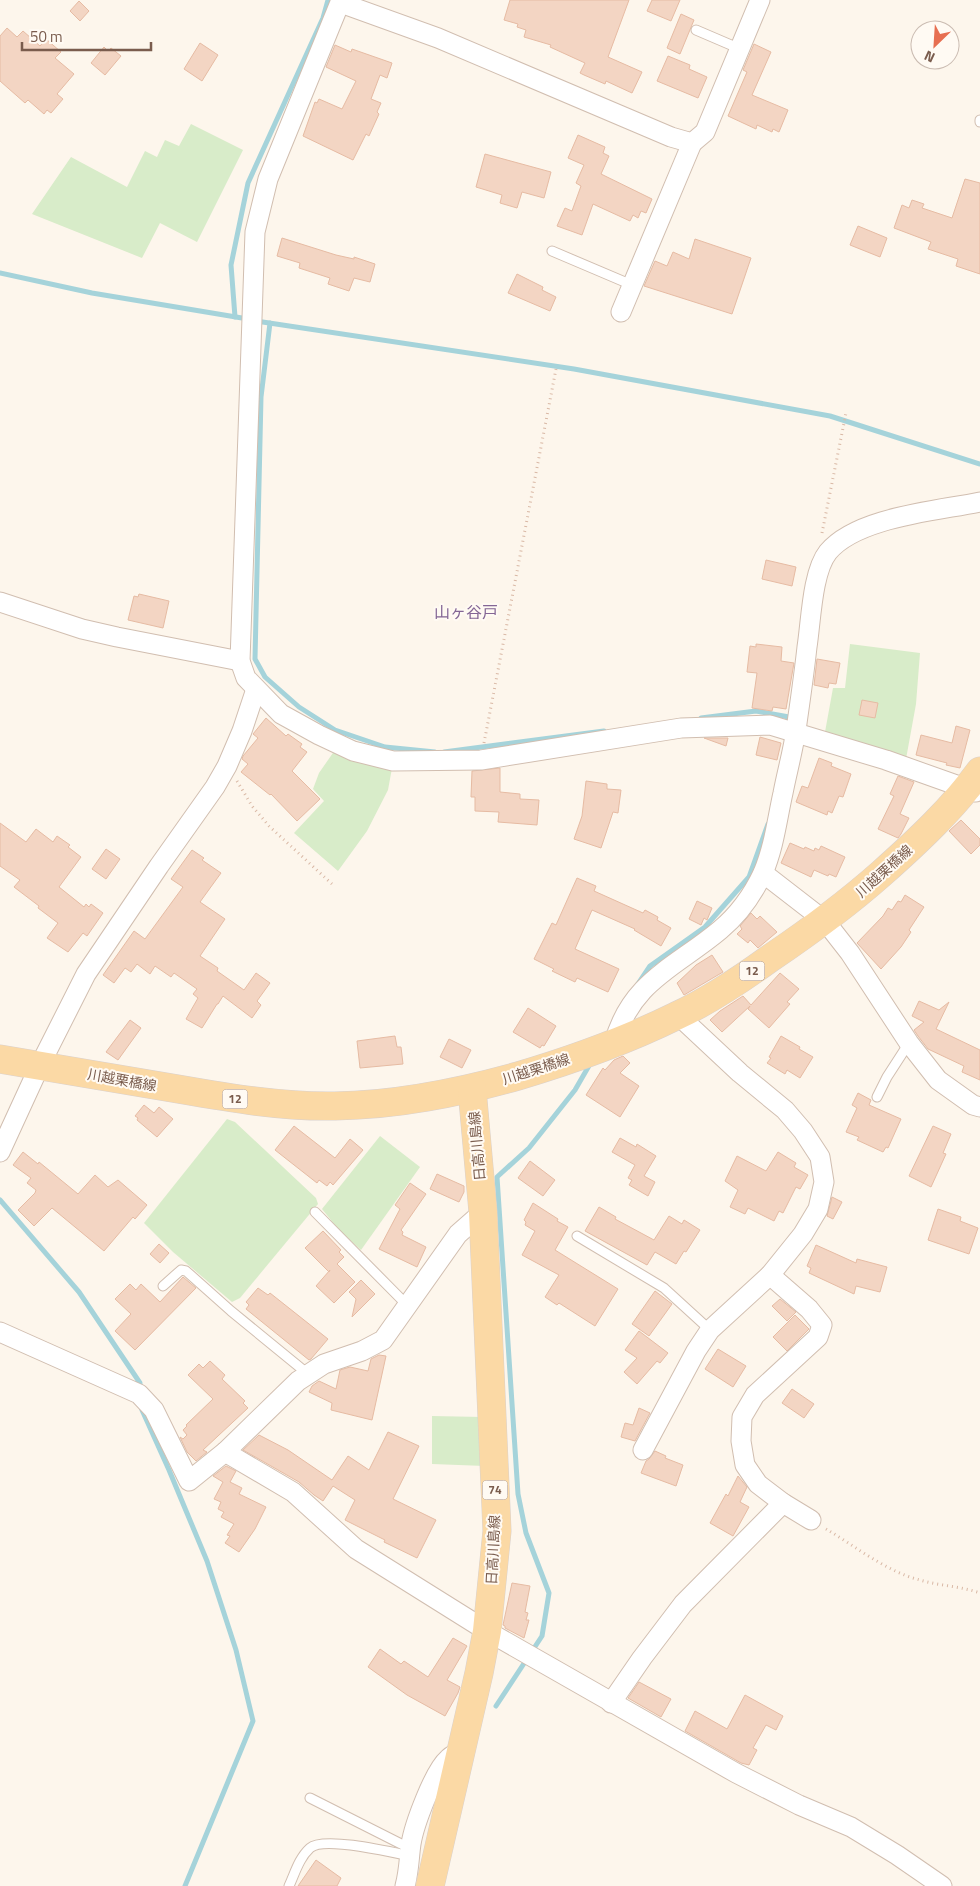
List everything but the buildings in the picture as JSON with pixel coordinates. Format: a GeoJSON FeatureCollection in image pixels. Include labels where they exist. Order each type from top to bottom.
{"type":"FeatureCollection","features":[{"type":"Feature","properties":{"kind":"main road","name":"川越栗橋線"},"geometry":{"type":"LineString","coordinates":[[0,1059],[289,1106],[379,1105],[431,1098],[472,1089],[548,1067],[614,1043],[678,1016],[742,978],[850,902],[976,784]]}},
{"type":"Feature","properties":{"kind":"main road","name":"日高川島線"},"geometry":{"type":"LineString","coordinates":[[430,1886],[479,1674],[487,1631],[497,1531],[482,1212],[472,1089]]}},
{"type":"Feature","properties":{"kind":"street"},"geometry":{"type":"LineString","coordinates":[[621,312],[692,142],[705,132],[738,48],[760,0]]}},
{"type":"Feature","properties":{"kind":"street"},"geometry":{"type":"LineString","coordinates":[[692,142],[671,137],[438,38],[341,2],[268,179],[255,232],[240,661],[246,678],[281,714],[353,751],[393,761],[480,760],[680,728],[770,725],[886,760],[976,784]]}},
{"type":"Feature","properties":{"kind":"street"},"geometry":{"type":"LineString","coordinates":[[614,1043],[620,1023],[637,996],[657,975],[721,930],[747,902],[763,873],[775,839],[796,732],[814,591],[827,553],[854,532],[876,524],[980,502]]}},
{"type":"Feature","properties":{"kind":"street"},"geometry":{"type":"LineString","coordinates":[[0,602],[91,631],[240,661]]}},
{"type":"Feature","properties":{"kind":"street"},"geometry":{"type":"LineString","coordinates":[[0,1152],[40,1065],[86,974],[227,766],[242,731],[256,689]]}},
{"type":"Feature","properties":{"kind":"street"},"geometry":{"type":"LineString","coordinates":[[763,873],[825,921],[850,953],[909,1043],[938,1080],[973,1105],[980,1107]]}},
{"type":"Feature","properties":{"kind":"street"},"geometry":{"type":"LineString","coordinates":[[643,1450],[696,1351],[710,1330],[770,1275],[804,1234],[818,1209],[824,1182],[820,1157],[802,1130],[785,1110],[740,1073],[678,1016]]}},
{"type":"Feature","properties":{"kind":"street"},"geometry":{"type":"LineString","coordinates":[[0,1332],[145,1401],[189,1481],[224,1452],[298,1381],[324,1364],[383,1340],[458,1234],[482,1212]]}},
{"type":"Feature","properties":{"kind":"street"},"geometry":{"type":"LineString","coordinates":[[770,1275],[809,1309],[822,1325],[818,1336],[755,1395],[742,1417],[742,1441],[745,1464],[758,1484],[783,1503],[811,1520]]}},
{"type":"Feature","properties":{"kind":"street"},"geometry":{"type":"LineString","coordinates":[[224,1452],[293,1492],[356,1549],[487,1631],[736,1773],[799,1805],[851,1827],[897,1855],[942,1886]]}},
{"type":"Feature","properties":{"kind":"street"},"geometry":{"type":"LineString","coordinates":[[612,1704],[642,1658],[683,1604],[783,1503]]}},
{"type":"Feature","properties":{"kind":"street"},"geometry":{"type":"LineString","coordinates":[[405,1886],[409,1873],[410,1852],[422,1809],[439,1770],[448,1758],[461,1751]]}},
{"type":"Feature","properties":{"kind":"lane"},"geometry":{"type":"LineString","coordinates":[[696,30],[738,48]]}},
{"type":"Feature","properties":{"kind":"lane"},"geometry":{"type":"LineString","coordinates":[[552,251],[632,285]]}},
{"type":"Feature","properties":{"kind":"lane"},"geometry":{"type":"LineString","coordinates":[[877,1097],[887,1077],[909,1043]]}},
{"type":"Feature","properties":{"kind":"lane"},"geometry":{"type":"LineString","coordinates":[[316,1212],[408,1306]]}},
{"type":"Feature","properties":{"kind":"lane"},"geometry":{"type":"LineString","coordinates":[[576,1236],[664,1288],[710,1330]]}},
{"type":"Feature","properties":{"kind":"lane"},"geometry":{"type":"LineString","coordinates":[[163,1286],[181,1270],[186,1271],[231,1312],[308,1374]]}},
{"type":"Feature","properties":{"kind":"lane"},"geometry":{"type":"LineString","coordinates":[[310,1798],[410,1852]]}},
{"type":"Feature","properties":{"kind":"lane"},"geometry":{"type":"LineString","coordinates":[[289,1886],[302,1858],[311,1847],[327,1843],[410,1852]]}},
{"type":"Feature","properties":{"kind":"path"},"geometry":{"type":"LineString","coordinates":[[480,760],[556,369]]}},
{"type":"Feature","properties":{"kind":"path"},"geometry":{"type":"LineString","coordinates":[[827,553],[822,533],[846,413]]}},
{"type":"Feature","properties":{"kind":"path"},"geometry":{"type":"LineString","coordinates":[[227,766],[252,806],[269,826],[332,884]]}},
{"type":"Feature","properties":{"kind":"path"},"geometry":{"type":"LineString","coordinates":[[811,1520],[898,1573],[920,1581],[962,1587],[980,1593]]}},
{"type":"Feature","properties":{"kind":"green space"},"geometry":{"type":"Polygon","coordinates":[[[191,124],[243,150],[197,242],[160,223],[142,258],[32,214],[71,157],[127,187],[145,151],[157,157],[165,140],[179,146],[191,124]]]}},
{"type":"Feature","properties":{"kind":"green space"},"geometry":{"type":"Polygon","coordinates":[[[850,644],[920,653],[916,704],[906,759],[825,732],[833,688],[845,688],[850,644]]]}},
{"type":"Feature","properties":{"kind":"green space"},"geometry":{"type":"Polygon","coordinates":[[[335,750],[392,768],[388,790],[367,831],[338,871],[294,833],[324,801],[313,789],[319,773],[335,750]]]}},
{"type":"Feature","properties":{"kind":"green space"},"geometry":{"type":"Polygon","coordinates":[[[227,1119],[235,1122],[316,1198],[318,1204],[240,1298],[232,1302],[173,1252],[144,1223],[227,1119]]]}},
{"type":"Feature","properties":{"kind":"green space"},"geometry":{"type":"Polygon","coordinates":[[[380,1136],[420,1167],[361,1250],[339,1230],[322,1209],[380,1136]]]}},
{"type":"Feature","properties":{"kind":"green space"},"geometry":{"type":"Polygon","coordinates":[[[432,1416],[483,1417],[485,1466],[432,1464],[432,1416]]]}},
{"type":"Feature","properties":{"kind":"waterway"},"geometry":{"type":"LineString","coordinates":[[235,317],[231,265],[248,183],[323,18],[328,0]]}},
{"type":"Feature","properties":{"kind":"waterway"},"geometry":{"type":"LineString","coordinates":[[0,273],[92,293],[248,319]]}},
{"type":"Feature","properties":{"kind":"waterway"},"geometry":{"type":"LineString","coordinates":[[256,321],[574,369],[830,416],[980,464]]}},
{"type":"Feature","properties":{"kind":"waterway"},"geometry":{"type":"LineString","coordinates":[[270,323],[261,397],[255,659],[265,677],[299,707],[335,730],[385,747],[435,752]]}},
{"type":"Feature","properties":{"kind":"waterway"},"geometry":{"type":"LineString","coordinates":[[701,718],[756,711],[789,717],[788,723]]}},
{"type":"Feature","properties":{"kind":"waterway"},"geometry":{"type":"LineString","coordinates":[[444,752],[604,731]]}},
{"type":"Feature","properties":{"kind":"waterway"},"geometry":{"type":"LineString","coordinates":[[638,984],[650,966],[705,927],[749,877],[768,824]]}},
{"type":"Feature","properties":{"kind":"waterway"},"geometry":{"type":"LineString","coordinates":[[496,1706],[542,1636],[549,1593],[526,1533],[518,1494],[497,1177],[529,1148],[575,1090],[590,1064]]}},
{"type":"Feature","properties":{"kind":"waterway"},"geometry":{"type":"LineString","coordinates":[[0,1200],[79,1292],[140,1383],[140,1389]]}},
{"type":"Feature","properties":{"kind":"waterway"},"geometry":{"type":"LineString","coordinates":[[141,1405],[207,1561],[236,1650],[253,1721],[185,1886]]}},
{"type":"Feature","properties":{"kind":"district","name":"山ヶ谷戸"},"geometry":{"type":"Point","coordinates":[466,612]}}]}
